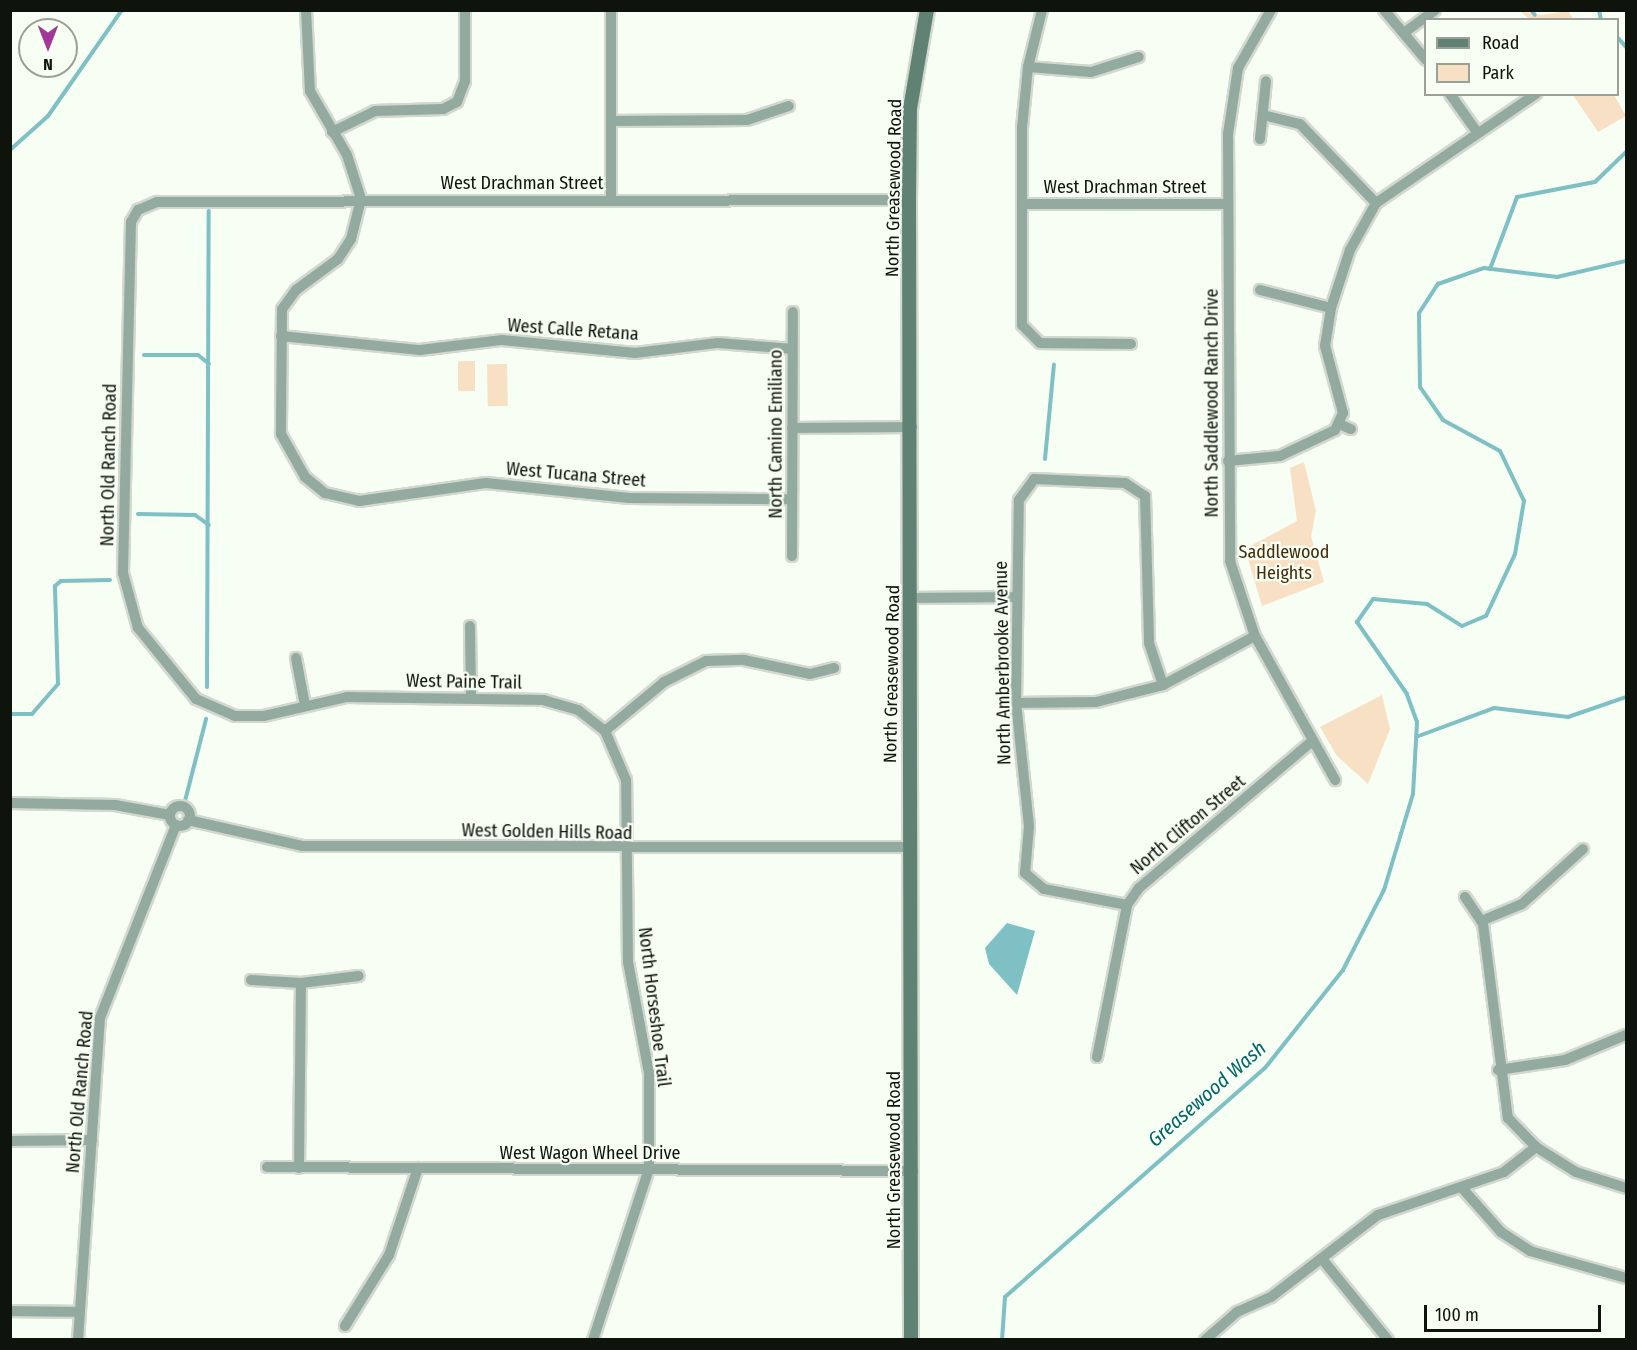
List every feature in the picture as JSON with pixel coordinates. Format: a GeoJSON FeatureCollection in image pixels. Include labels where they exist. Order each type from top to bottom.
{"type":"FeatureCollection","features":[{"type":"Feature","properties":{"kind":"street"},"geometry":{"type":"LineString","coordinates":[[281,336],[282,309],[296,290],[338,259],[351,239],[361,200],[347,155],[332,132],[308,81],[306,10]]}},
{"type":"Feature","properties":{"kind":"street"},"geometry":{"type":"LineString","coordinates":[[332,132],[375,111],[443,109],[461,105],[465,81],[465,10]]}},
{"type":"Feature","properties":{"kind":"street"},"geometry":{"type":"LineString","coordinates":[[611,10],[611,200]]}},
{"type":"Feature","properties":{"kind":"street","name":"North Greasewood Road"},"geometry":{"type":"LineString","coordinates":[[911,1340],[913,1171],[908,846],[912,598],[910,109],[927,10]]}},
{"type":"Feature","properties":{"kind":"street"},"geometry":{"type":"LineString","coordinates":[[1042,10],[1028,67],[1022,204],[1022,318],[1027,340],[1048,344],[1131,344]]}},
{"type":"Feature","properties":{"kind":"street","name":"North Saddlewood Ranch Drive"},"geometry":{"type":"LineString","coordinates":[[1271,10],[1238,68],[1228,134],[1230,561],[1255,636],[1310,742],[1335,780]]}},
{"type":"Feature","properties":{"kind":"street"},"geometry":{"type":"LineString","coordinates":[[1384,10],[1406,32],[1424,59]]}},
{"type":"Feature","properties":{"kind":"street"},"geometry":{"type":"LineString","coordinates":[[1406,32],[1424,18]]}},
{"type":"Feature","properties":{"kind":"street"},"geometry":{"type":"LineString","coordinates":[[1028,67],[1091,72],[1139,57]]}},
{"type":"Feature","properties":{"kind":"street"},"geometry":{"type":"LineString","coordinates":[[1260,139],[1266,81]]}},
{"type":"Feature","properties":{"kind":"street"},"geometry":{"type":"LineString","coordinates":[[1451,96],[1477,132]]}},
{"type":"Feature","properties":{"kind":"street"},"geometry":{"type":"LineString","coordinates":[[1228,461],[1280,456],[1331,433],[1339,424],[1343,413],[1325,346],[1331,308],[1350,250],[1376,203],[1533,96]]}},
{"type":"Feature","properties":{"kind":"street"},"geometry":{"type":"LineString","coordinates":[[611,121],[747,120],[789,106]]}},
{"type":"Feature","properties":{"kind":"street"},"geometry":{"type":"LineString","coordinates":[[1263,115],[1300,124],[1376,203]]}},
{"type":"Feature","properties":{"kind":"street","name":"West Drachman Street"},"geometry":{"type":"LineString","coordinates":[[138,210],[157,202],[909,200]]}},
{"type":"Feature","properties":{"kind":"street","name":"West Drachman Street"},"geometry":{"type":"LineString","coordinates":[[1022,204],[1228,204]]}},
{"type":"Feature","properties":{"kind":"street","name":"North Old Ranch Road"},"geometry":{"type":"LineString","coordinates":[[138,210],[130,229],[123,573],[138,628],[196,699]]}},
{"type":"Feature","properties":{"kind":"street"},"geometry":{"type":"LineString","coordinates":[[1260,290],[1331,308]]}},
{"type":"Feature","properties":{"kind":"street","name":"North Camino Emiliano"},"geometry":{"type":"LineString","coordinates":[[792,556],[793,312]]}},
{"type":"Feature","properties":{"kind":"street","name":"West Calle Retana"},"geometry":{"type":"LineString","coordinates":[[281,336],[420,350],[502,340],[625,352],[718,343],[792,349]]}},
{"type":"Feature","properties":{"kind":"street","name":"West Tucana Street"},"geometry":{"type":"LineString","coordinates":[[281,336],[281,435],[293,464],[326,493],[359,501],[486,483],[629,498],[792,499]]}},
{"type":"Feature","properties":{"kind":"street"},"geometry":{"type":"LineString","coordinates":[[1339,424],[1351,429]]}},
{"type":"Feature","properties":{"kind":"street"},"geometry":{"type":"LineString","coordinates":[[792,428],[912,427]]}},
{"type":"Feature","properties":{"kind":"street","name":"North Amberbrooke Avenue"},"geometry":{"type":"LineString","coordinates":[[1127,905],[1026,881],[1023,863],[1029,826],[1016,703],[1019,500],[1025,482],[1045,477],[1125,483],[1146,490],[1149,509],[1149,643],[1162,685]]}},
{"type":"Feature","properties":{"kind":"street"},"geometry":{"type":"LineString","coordinates":[[912,598],[1017,597]]}},
{"type":"Feature","properties":{"kind":"street"},"geometry":{"type":"LineString","coordinates":[[470,626],[471,698]]}},
{"type":"Feature","properties":{"kind":"street"},"geometry":{"type":"LineString","coordinates":[[1016,703],[1096,702],[1162,685],[1255,636]]}},
{"type":"Feature","properties":{"kind":"street"},"geometry":{"type":"LineString","coordinates":[[296,658],[305,705]]}},
{"type":"Feature","properties":{"kind":"street"},"geometry":{"type":"LineString","coordinates":[[605,731],[664,682],[706,661],[744,660],[810,674],[834,668]]}},
{"type":"Feature","properties":{"kind":"street","name":"West Paine Trail"},"geometry":{"type":"LineString","coordinates":[[196,699],[235,716],[347,697],[544,700],[578,710],[605,731],[626,780],[626,850]]}},
{"type":"Feature","properties":{"kind":"street","name":"North Clifton Street"},"geometry":{"type":"LineString","coordinates":[[1097,1057],[1127,905],[1139,888],[1310,742]]}},
{"type":"Feature","properties":{"kind":"street"},"geometry":{"type":"LineString","coordinates":[[10,803],[116,805],[170,815],[176,825],[188,820]]}},
{"type":"Feature","properties":{"kind":"street","name":"West Golden Hills Road"},"geometry":{"type":"LineString","coordinates":[[170,815],[182,807],[188,820],[302,846],[626,850],[908,846]]}},
{"type":"Feature","properties":{"kind":"street","name":"North Old Ranch Road"},"geometry":{"type":"LineString","coordinates":[[78,1340],[92,1140],[106,997],[176,825]]}},
{"type":"Feature","properties":{"kind":"street"},"geometry":{"type":"LineString","coordinates":[[1481,921],[1522,904],[1583,849]]}},
{"type":"Feature","properties":{"kind":"street","name":"North Horseshoe Trail"},"geometry":{"type":"LineString","coordinates":[[593,1340],[649,1169],[649,1073],[628,962],[626,850]]}},
{"type":"Feature","properties":{"kind":"street"},"geometry":{"type":"LineString","coordinates":[[1465,897],[1481,921],[1498,1070],[1508,1118],[1536,1147],[1576,1172],[1626,1188]]}},
{"type":"Feature","properties":{"kind":"street"},"geometry":{"type":"LineString","coordinates":[[251,980],[301,983],[359,976]]}},
{"type":"Feature","properties":{"kind":"street"},"geometry":{"type":"LineString","coordinates":[[299,1168],[301,983]]}},
{"type":"Feature","properties":{"kind":"street"},"geometry":{"type":"LineString","coordinates":[[1498,1070],[1564,1060],[1626,1035]]}},
{"type":"Feature","properties":{"kind":"street"},"geometry":{"type":"LineString","coordinates":[[10,1141],[92,1140]]}},
{"type":"Feature","properties":{"kind":"street"},"geometry":{"type":"LineString","coordinates":[[1204,1340],[1217,1325],[1271,1297],[1378,1215],[1504,1172],[1536,1147]]}},
{"type":"Feature","properties":{"kind":"street","name":"West Wagon Wheel Drive"},"geometry":{"type":"LineString","coordinates":[[267,1167],[913,1171]]}},
{"type":"Feature","properties":{"kind":"street"},"geometry":{"type":"LineString","coordinates":[[345,1326],[389,1255],[418,1168]]}},
{"type":"Feature","properties":{"kind":"street"},"geometry":{"type":"LineString","coordinates":[[1462,1188],[1501,1232],[1530,1251],[1626,1278]]}},
{"type":"Feature","properties":{"kind":"street"},"geometry":{"type":"LineString","coordinates":[[1322,1258],[1388,1340]]}},
{"type":"Feature","properties":{"kind":"street"},"geometry":{"type":"LineString","coordinates":[[10,1311],[80,1312]]}},
{"type":"Feature","properties":{"kind":"green space"},"geometry":{"type":"Polygon","coordinates":[[[1520,11],[1541,15],[1568,11],[1572,18],[1528,18],[1520,11]]]}},
{"type":"Feature","properties":{"kind":"green space"},"geometry":{"type":"Polygon","coordinates":[[[1574,96],[1615,96],[1626,116],[1598,132],[1574,96]]]}},
{"type":"Feature","properties":{"kind":"green space"},"geometry":{"type":"Polygon","coordinates":[[[458,361],[475,361],[475,391],[458,391],[458,361]]]}},
{"type":"Feature","properties":{"kind":"green space"},"geometry":{"type":"Polygon","coordinates":[[[487,364],[507,364],[508,406],[488,406],[487,364]]]}},
{"type":"Feature","properties":{"kind":"green space","name":"Saddlewood Heights"},"geometry":{"type":"Polygon","coordinates":[[[1304,462],[1316,511],[1311,536],[1324,582],[1262,606],[1245,549],[1297,521],[1290,468],[1304,462]]]}},
{"type":"Feature","properties":{"kind":"green space"},"geometry":{"type":"Polygon","coordinates":[[[1382,695],[1390,729],[1368,784],[1337,756],[1320,727],[1382,695]]]}},
{"type":"Feature","properties":{"kind":"water"},"geometry":{"type":"Polygon","coordinates":[[[1007,923],[1035,931],[1017,995],[989,964],[985,948],[1007,923]]]}},
{"type":"Feature","properties":{"kind":"waterway"},"geometry":{"type":"LineString","coordinates":[[10,150],[48,116],[122,10]]}},
{"type":"Feature","properties":{"kind":"waterway"},"geometry":{"type":"LineString","coordinates":[[1531,10],[1535,15]]}},
{"type":"Feature","properties":{"kind":"waterway"},"geometry":{"type":"LineString","coordinates":[[1599,10],[1601,18]]}},
{"type":"Feature","properties":{"kind":"waterway"},"geometry":{"type":"LineString","coordinates":[[1619,39],[1626,47]]}},
{"type":"Feature","properties":{"kind":"waterway"},"geometry":{"type":"LineString","coordinates":[[1490,269],[1517,197],[1595,182],[1626,152]]}},
{"type":"Feature","properties":{"kind":"waterway"},"geometry":{"type":"LineString","coordinates":[[207,687],[209,211]]}},
{"type":"Feature","properties":{"kind":"waterway","name":"Greasewood Wash"},"geometry":{"type":"LineString","coordinates":[[1002,1340],[1005,1297],[1265,1068],[1343,970],[1384,890],[1413,794],[1417,722],[1407,694],[1357,622],[1373,599],[1427,604],[1462,626],[1486,616],[1515,554],[1524,501],[1500,451],[1443,420],[1420,387],[1419,313],[1438,284],[1484,268],[1557,277],[1626,261]]}},
{"type":"Feature","properties":{"kind":"waterway"},"geometry":{"type":"LineString","coordinates":[[144,355],[198,355],[209,364]]}},
{"type":"Feature","properties":{"kind":"waterway"},"geometry":{"type":"LineString","coordinates":[[1045,459],[1054,364]]}},
{"type":"Feature","properties":{"kind":"waterway"},"geometry":{"type":"LineString","coordinates":[[138,514],[195,515],[209,525]]}},
{"type":"Feature","properties":{"kind":"waterway"},"geometry":{"type":"LineString","coordinates":[[10,714],[32,714],[58,684],[55,586],[61,581],[110,580]]}},
{"type":"Feature","properties":{"kind":"waterway"},"geometry":{"type":"LineString","coordinates":[[1416,737],[1494,708],[1568,717],[1626,697]]}},
{"type":"Feature","properties":{"kind":"waterway"},"geometry":{"type":"LineString","coordinates":[[185,801],[206,719]]}}]}
